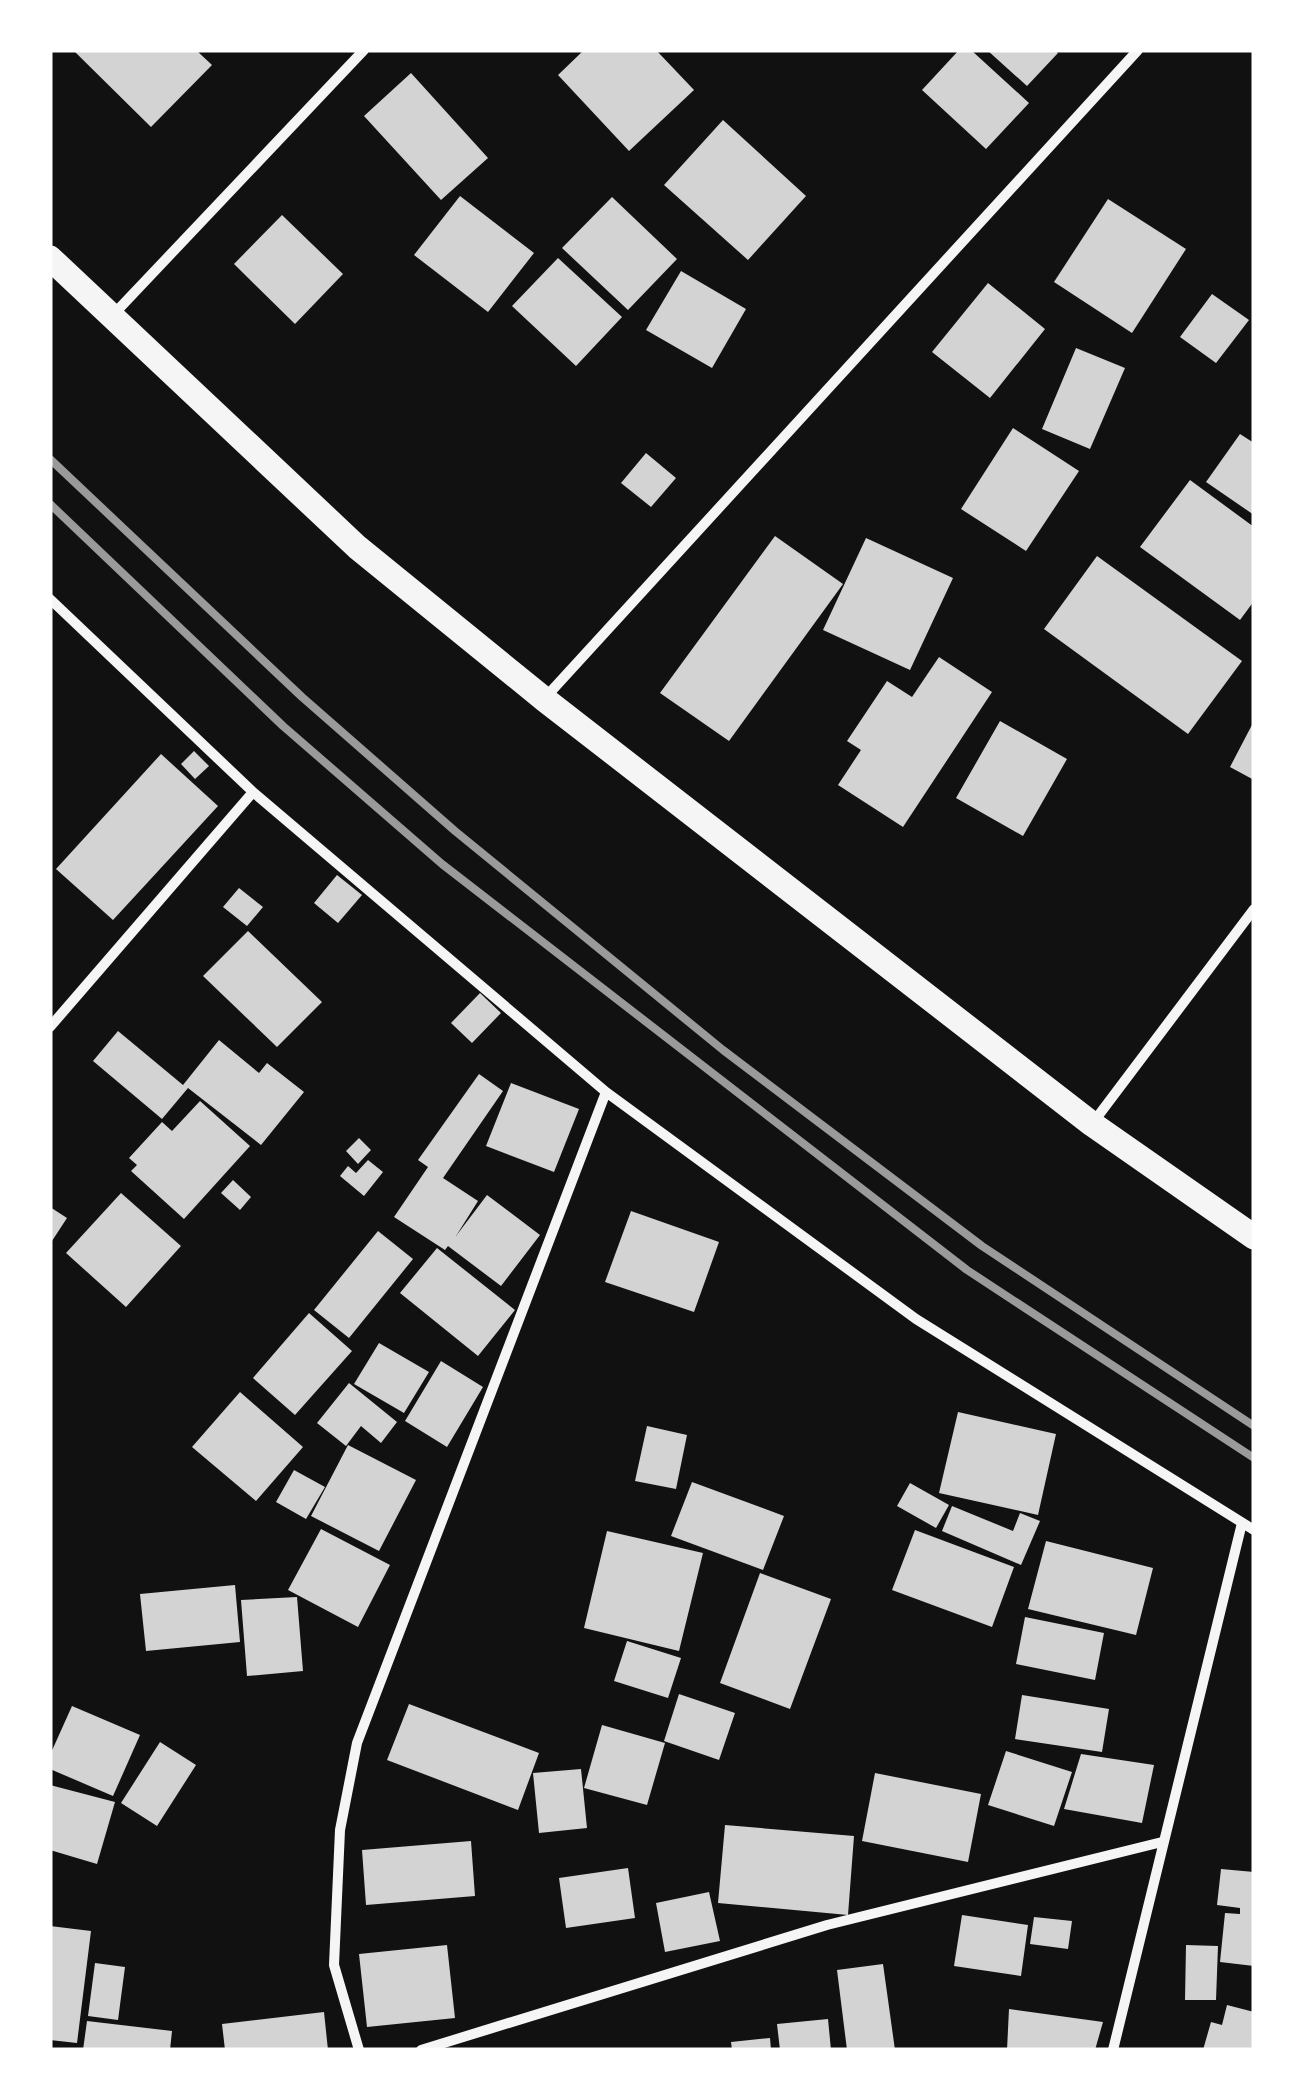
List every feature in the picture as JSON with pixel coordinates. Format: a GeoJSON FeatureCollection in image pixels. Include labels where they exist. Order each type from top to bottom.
{"type":"FeatureCollection","features":[{"type":"Feature","properties":{"kind":"main road"},"geometry":{"type":"LineString","coordinates":[[50,258],[357,547],[544,699],[1092,1124],[1254,1237]]}},
{"type":"Feature","properties":{"kind":"street"},"geometry":{"type":"LineString","coordinates":[[112,316],[364,50]]}},
{"type":"Feature","properties":{"kind":"street"},"geometry":{"type":"LineString","coordinates":[[544,699],[1138,50]]}},
{"type":"Feature","properties":{"kind":"street"},"geometry":{"type":"LineString","coordinates":[[50,599],[253,792],[606,1092],[916,1319],[1254,1530]]}},
{"type":"Feature","properties":{"kind":"street"},"geometry":{"type":"LineString","coordinates":[[50,1027],[253,792]]}},
{"type":"Feature","properties":{"kind":"street"},"geometry":{"type":"LineString","coordinates":[[1092,1124],[1254,909]]}},
{"type":"Feature","properties":{"kind":"street"},"geometry":{"type":"LineString","coordinates":[[360,2050],[334,1965],[340,1830],[358,1742],[606,1092]]}},
{"type":"Feature","properties":{"kind":"street"},"geometry":{"type":"LineString","coordinates":[[1113,2050],[1242,1523]]}},
{"type":"Feature","properties":{"kind":"street"},"geometry":{"type":"LineString","coordinates":[[420,2050],[827,1925],[1162,1842]]}},
{"type":"Feature","properties":{"kind":"building"},"geometry":{"type":"Polygon","coordinates":[[[73,50],[196,50],[212,65],[151,127],[73,50]]]}},
{"type":"Feature","properties":{"kind":"building"},"geometry":{"type":"Polygon","coordinates":[[[584,50],[656,50],[694,90],[629,151],[558,75],[584,50]]]}},
{"type":"Feature","properties":{"kind":"building"},"geometry":{"type":"Polygon","coordinates":[[[959,50],[971,50],[1029,103],[986,149],[922,90],[959,50]]]}},
{"type":"Feature","properties":{"kind":"building"},"geometry":{"type":"Polygon","coordinates":[[[987,50],[1054,50],[1058,53],[1027,86],[987,50]]]}},
{"type":"Feature","properties":{"kind":"building"},"geometry":{"type":"Polygon","coordinates":[[[411,73],[488,158],[441,200],[364,116],[411,73]]]}},
{"type":"Feature","properties":{"kind":"building"},"geometry":{"type":"Polygon","coordinates":[[[723,120],[806,196],[748,260],[664,185],[723,120]]]}},
{"type":"Feature","properties":{"kind":"building"},"geometry":{"type":"Polygon","coordinates":[[[460,196],[534,253],[488,312],[414,255],[460,196]]]}},
{"type":"Feature","properties":{"kind":"building"},"geometry":{"type":"Polygon","coordinates":[[[612,197],[677,259],[628,310],[562,248],[612,197]]]}},
{"type":"Feature","properties":{"kind":"building"},"geometry":{"type":"Polygon","coordinates":[[[1108,199],[1186,249],[1132,333],[1054,282],[1108,199]]]}},
{"type":"Feature","properties":{"kind":"building"},"geometry":{"type":"Polygon","coordinates":[[[282,215],[343,274],[295,324],[234,264],[282,215]]]}},
{"type":"Feature","properties":{"kind":"building"},"geometry":{"type":"Polygon","coordinates":[[[558,258],[622,317],[576,366],[512,306],[558,258]]]}},
{"type":"Feature","properties":{"kind":"building"},"geometry":{"type":"Polygon","coordinates":[[[681,271],[746,309],[712,368],[646,330],[681,271]]]}},
{"type":"Feature","properties":{"kind":"building"},"geometry":{"type":"Polygon","coordinates":[[[988,283],[1045,329],[990,398],[932,352],[988,283]]]}},
{"type":"Feature","properties":{"kind":"building"},"geometry":{"type":"Polygon","coordinates":[[[1212,294],[1249,320],[1216,363],[1180,337],[1212,294]]]}},
{"type":"Feature","properties":{"kind":"building"},"geometry":{"type":"Polygon","coordinates":[[[1076,348],[1125,368],[1090,449],[1042,429],[1076,348]]]}},
{"type":"Feature","properties":{"kind":"building"},"geometry":{"type":"Polygon","coordinates":[[[1013,428],[1079,471],[1026,551],[961,509],[1013,428]]]}},
{"type":"Feature","properties":{"kind":"building"},"geometry":{"type":"Polygon","coordinates":[[[1240,434],[1254,443],[1254,515],[1206,482],[1240,434]]]}},
{"type":"Feature","properties":{"kind":"building"},"geometry":{"type":"Polygon","coordinates":[[[646,453],[676,478],[651,507],[621,483],[646,453]]]}},
{"type":"Feature","properties":{"kind":"building"},"geometry":{"type":"Polygon","coordinates":[[[1190,480],[1254,527],[1254,601],[1240,620],[1140,547],[1190,480]]]}},
{"type":"Feature","properties":{"kind":"building"},"geometry":{"type":"Polygon","coordinates":[[[775,536],[843,584],[729,741],[660,693],[775,536]]]}},
{"type":"Feature","properties":{"kind":"building"},"geometry":{"type":"Polygon","coordinates":[[[866,538],[953,578],[910,670],[823,630],[866,538]]]}},
{"type":"Feature","properties":{"kind":"building"},"geometry":{"type":"Polygon","coordinates":[[[1097,556],[1242,661],[1188,734],[1044,629],[1097,556]]]}},
{"type":"Feature","properties":{"kind":"building"},"geometry":{"type":"Polygon","coordinates":[[[939,657],[992,692],[903,827],[838,785],[861,750],[847,741],[887,681],[912,697],[939,657]]]}},
{"type":"Feature","properties":{"kind":"building"},"geometry":{"type":"Polygon","coordinates":[[[1000,721],[1067,759],[1023,836],[956,798],[1000,721]]]}},
{"type":"Feature","properties":{"kind":"building"},"geometry":{"type":"Polygon","coordinates":[[[1254,721],[1254,780],[1230,767],[1254,721]]]}},
{"type":"Feature","properties":{"kind":"building"},"geometry":{"type":"Polygon","coordinates":[[[194,751],[209,766],[195,779],[181,764],[194,751]]]}},
{"type":"Feature","properties":{"kind":"building"},"geometry":{"type":"Polygon","coordinates":[[[161,754],[218,806],[113,920],[56,869],[161,754]]]}},
{"type":"Feature","properties":{"kind":"building"},"geometry":{"type":"Polygon","coordinates":[[[337,875],[362,895],[338,923],[314,903],[337,875]]]}},
{"type":"Feature","properties":{"kind":"building"},"geometry":{"type":"Polygon","coordinates":[[[239,888],[263,907],[247,926],[223,907],[239,888]]]}},
{"type":"Feature","properties":{"kind":"building"},"geometry":{"type":"Polygon","coordinates":[[[248,931],[322,1002],[277,1047],[203,976],[248,931]]]}},
{"type":"Feature","properties":{"kind":"building"},"geometry":{"type":"Polygon","coordinates":[[[480,993],[501,1013],[472,1043],[451,1023],[480,993]]]}},
{"type":"Feature","properties":{"kind":"building"},"geometry":{"type":"Polygon","coordinates":[[[118,1031],[183,1085],[219,1040],[259,1073],[267,1063],[304,1092],[261,1145],[188,1088],[162,1119],[93,1061],[118,1031]]]}},
{"type":"Feature","properties":{"kind":"building"},"geometry":{"type":"Polygon","coordinates":[[[479,1074],[503,1091],[443,1178],[478,1201],[456,1236],[487,1195],[540,1235],[501,1286],[448,1246],[445,1250],[394,1217],[428,1167],[418,1160],[479,1074]]]}},
{"type":"Feature","properties":{"kind":"building"},"geometry":{"type":"Polygon","coordinates":[[[511,1083],[579,1109],[554,1172],[486,1146],[511,1083]]]}},
{"type":"Feature","properties":{"kind":"building"},"geometry":{"type":"Polygon","coordinates":[[[200,1101],[250,1146],[184,1219],[131,1171],[137,1165],[129,1158],[162,1122],[172,1131],[200,1101]]]}},
{"type":"Feature","properties":{"kind":"building"},"geometry":{"type":"Polygon","coordinates":[[[359,1138],[371,1150],[358,1164],[346,1151],[359,1138]]]}},
{"type":"Feature","properties":{"kind":"building"},"geometry":{"type":"Polygon","coordinates":[[[368,1160],[383,1172],[364,1196],[340,1176],[348,1166],[356,1173],[368,1160]]]}},
{"type":"Feature","properties":{"kind":"building"},"geometry":{"type":"Polygon","coordinates":[[[233,1180],[251,1197],[240,1210],[221,1193],[233,1180]]]}},
{"type":"Feature","properties":{"kind":"building"},"geometry":{"type":"Polygon","coordinates":[[[121,1193],[181,1246],[126,1307],[66,1253],[121,1193]]]}},
{"type":"Feature","properties":{"kind":"building"},"geometry":{"type":"Polygon","coordinates":[[[50,1207],[67,1218],[50,1244],[50,1207]]]}},
{"type":"Feature","properties":{"kind":"building"},"geometry":{"type":"Polygon","coordinates":[[[631,1211],[719,1242],[694,1312],[605,1282],[631,1211]]]}},
{"type":"Feature","properties":{"kind":"building"},"geometry":{"type":"Polygon","coordinates":[[[378,1231],[413,1259],[349,1338],[314,1310],[378,1231]]]}},
{"type":"Feature","properties":{"kind":"building"},"geometry":{"type":"Polygon","coordinates":[[[437,1248],[515,1310],[478,1356],[400,1293],[437,1248]]]}},
{"type":"Feature","properties":{"kind":"building"},"geometry":{"type":"Polygon","coordinates":[[[309,1313],[352,1351],[295,1415],[253,1378],[309,1313]]]}},
{"type":"Feature","properties":{"kind":"building"},"geometry":{"type":"Polygon","coordinates":[[[379,1343],[429,1372],[404,1413],[354,1384],[379,1343]]]}},
{"type":"Feature","properties":{"kind":"building"},"geometry":{"type":"Polygon","coordinates":[[[441,1361],[483,1387],[447,1447],[405,1421],[441,1361]]]}},
{"type":"Feature","properties":{"kind":"building"},"geometry":{"type":"Polygon","coordinates":[[[349,1383],[397,1422],[381,1443],[361,1426],[346,1446],[317,1423],[349,1383]]]}},
{"type":"Feature","properties":{"kind":"building"},"geometry":{"type":"Polygon","coordinates":[[[240,1392],[303,1447],[256,1501],[192,1447],[240,1392]]]}},
{"type":"Feature","properties":{"kind":"building"},"geometry":{"type":"Polygon","coordinates":[[[958,1412],[1056,1434],[1038,1515],[939,1493],[958,1412]]]}},
{"type":"Feature","properties":{"kind":"building"},"geometry":{"type":"Polygon","coordinates":[[[647,1426],[687,1435],[676,1489],[635,1481],[647,1426]]]}},
{"type":"Feature","properties":{"kind":"building"},"geometry":{"type":"Polygon","coordinates":[[[348,1445],[416,1480],[379,1551],[311,1516],[348,1445]]]}},
{"type":"Feature","properties":{"kind":"building"},"geometry":{"type":"Polygon","coordinates":[[[294,1470],[325,1487],[306,1519],[276,1502],[294,1470]]]}},
{"type":"Feature","properties":{"kind":"building"},"geometry":{"type":"Polygon","coordinates":[[[692,1482],[784,1516],[763,1570],[671,1536],[692,1482]]]}},
{"type":"Feature","properties":{"kind":"building"},"geometry":{"type":"Polygon","coordinates":[[[910,1483],[949,1505],[936,1528],[897,1506],[910,1483]]]}},
{"type":"Feature","properties":{"kind":"building"},"geometry":{"type":"Polygon","coordinates":[[[952,1506],[1013,1531],[1020,1513],[1040,1521],[1021,1565],[942,1531],[952,1506]]]}},
{"type":"Feature","properties":{"kind":"building"},"geometry":{"type":"Polygon","coordinates":[[[321,1529],[390,1565],[358,1627],[288,1590],[321,1529]]]}},
{"type":"Feature","properties":{"kind":"building"},"geometry":{"type":"Polygon","coordinates":[[[915,1530],[1014,1567],[992,1627],[892,1590],[915,1530]]]}},
{"type":"Feature","properties":{"kind":"building"},"geometry":{"type":"Polygon","coordinates":[[[607,1531],[703,1553],[679,1651],[584,1628],[607,1531]]]}},
{"type":"Feature","properties":{"kind":"building"},"geometry":{"type":"Polygon","coordinates":[[[1046,1541],[1153,1568],[1136,1635],[1028,1609],[1046,1541]]]}},
{"type":"Feature","properties":{"kind":"building"},"geometry":{"type":"Polygon","coordinates":[[[760,1573],[831,1599],[790,1709],[720,1683],[760,1573]]]}},
{"type":"Feature","properties":{"kind":"building"},"geometry":{"type":"Polygon","coordinates":[[[235,1585],[240,1642],[146,1651],[140,1594],[235,1585]]]}},
{"type":"Feature","properties":{"kind":"building"},"geometry":{"type":"Polygon","coordinates":[[[297,1597],[303,1671],[247,1676],[241,1600],[297,1597]]]}},
{"type":"Feature","properties":{"kind":"building"},"geometry":{"type":"Polygon","coordinates":[[[1025,1617],[1104,1633],[1095,1680],[1016,1664],[1025,1617]]]}},
{"type":"Feature","properties":{"kind":"building"},"geometry":{"type":"Polygon","coordinates":[[[627,1641],[681,1658],[668,1698],[614,1681],[627,1641]]]}},
{"type":"Feature","properties":{"kind":"building"},"geometry":{"type":"Polygon","coordinates":[[[679,1694],[735,1713],[719,1760],[664,1741],[679,1694]]]}},
{"type":"Feature","properties":{"kind":"building"},"geometry":{"type":"Polygon","coordinates":[[[1022,1695],[1109,1709],[1102,1752],[1015,1739],[1022,1695]]]}},
{"type":"Feature","properties":{"kind":"building"},"geometry":{"type":"Polygon","coordinates":[[[409,1704],[539,1753],[518,1810],[387,1760],[409,1704]]]}},
{"type":"Feature","properties":{"kind":"building"},"geometry":{"type":"Polygon","coordinates":[[[72,1706],[140,1735],[113,1796],[50,1769],[50,1755],[72,1706]]]}},
{"type":"Feature","properties":{"kind":"building"},"geometry":{"type":"Polygon","coordinates":[[[602,1725],[665,1743],[647,1805],[584,1788],[602,1725]]]}},
{"type":"Feature","properties":{"kind":"building"},"geometry":{"type":"Polygon","coordinates":[[[160,1742],[196,1765],[157,1826],[121,1803],[160,1742]]]}},
{"type":"Feature","properties":{"kind":"building"},"geometry":{"type":"Polygon","coordinates":[[[1006,1751],[1072,1772],[1054,1826],[988,1805],[1006,1751]]]}},
{"type":"Feature","properties":{"kind":"building"},"geometry":{"type":"Polygon","coordinates":[[[1081,1754],[1154,1765],[1142,1823],[1064,1809],[1081,1754]]]}},
{"type":"Feature","properties":{"kind":"building"},"geometry":{"type":"Polygon","coordinates":[[[581,1769],[587,1828],[539,1833],[533,1773],[581,1769]]]}},
{"type":"Feature","properties":{"kind":"building"},"geometry":{"type":"Polygon","coordinates":[[[875,1773],[981,1794],[968,1862],[862,1841],[875,1773]]]}},
{"type":"Feature","properties":{"kind":"building"},"geometry":{"type":"Polygon","coordinates":[[[50,1785],[115,1802],[97,1864],[50,1850],[50,1785]]]}},
{"type":"Feature","properties":{"kind":"building"},"geometry":{"type":"Polygon","coordinates":[[[725,1825],[854,1836],[848,1915],[718,1903],[725,1825]]]}},
{"type":"Feature","properties":{"kind":"building"},"geometry":{"type":"Polygon","coordinates":[[[471,1841],[475,1896],[366,1905],[362,1850],[471,1841]]]}},
{"type":"Feature","properties":{"kind":"building"},"geometry":{"type":"Polygon","coordinates":[[[628,1868],[635,1918],[566,1928],[559,1878],[628,1868]]]}},
{"type":"Feature","properties":{"kind":"building"},"geometry":{"type":"Polygon","coordinates":[[[1221,1869],[1254,1872],[1254,1966],[1220,1962],[1225,1913],[1240,1914],[1240,1908],[1217,1905],[1221,1869]]]}},
{"type":"Feature","properties":{"kind":"building"},"geometry":{"type":"Polygon","coordinates":[[[709,1892],[720,1941],[665,1952],[656,1903],[709,1892]]]}},
{"type":"Feature","properties":{"kind":"building"},"geometry":{"type":"Polygon","coordinates":[[[962,1915],[1028,1925],[1021,1976],[954,1966],[962,1915]]]}},
{"type":"Feature","properties":{"kind":"building"},"geometry":{"type":"Polygon","coordinates":[[[1034,1917],[1072,1921],[1068,1949],[1030,1944],[1034,1917]]]}},
{"type":"Feature","properties":{"kind":"building"},"geometry":{"type":"Polygon","coordinates":[[[50,1926],[91,1931],[77,2043],[50,2040],[50,1926]]]}},
{"type":"Feature","properties":{"kind":"building"},"geometry":{"type":"Polygon","coordinates":[[[447,1945],[455,2018],[367,2027],[359,1954],[447,1945]]]}},
{"type":"Feature","properties":{"kind":"building"},"geometry":{"type":"Polygon","coordinates":[[[1186,1945],[1218,1946],[1216,2000],[1185,2000],[1186,1945]]]}},
{"type":"Feature","properties":{"kind":"building"},"geometry":{"type":"Polygon","coordinates":[[[95,1963],[125,1967],[118,2020],[88,2016],[95,1963]]]}},
{"type":"Feature","properties":{"kind":"building"},"geometry":{"type":"Polygon","coordinates":[[[883,1964],[895,2050],[847,2050],[837,1970],[883,1964]]]}},
{"type":"Feature","properties":{"kind":"building"},"geometry":{"type":"Polygon","coordinates":[[[1227,2005],[1254,2012],[1254,2050],[1203,2050],[1211,2022],[1222,2025],[1227,2005]]]}},
{"type":"Feature","properties":{"kind":"building"},"geometry":{"type":"Polygon","coordinates":[[[1009,2009],[1103,2022],[1095,2050],[1007,2050],[1009,2009]]]}},
{"type":"Feature","properties":{"kind":"building"},"geometry":{"type":"Polygon","coordinates":[[[324,2012],[328,2050],[225,2050],[222,2024],[324,2012]]]}},
{"type":"Feature","properties":{"kind":"building"},"geometry":{"type":"Polygon","coordinates":[[[828,2019],[831,2050],[780,2050],[777,2024],[828,2019]]]}},
{"type":"Feature","properties":{"kind":"building"},"geometry":{"type":"Polygon","coordinates":[[[87,2021],[172,2031],[170,2050],[83,2050],[87,2021]]]}},
{"type":"Feature","properties":{"kind":"building"},"geometry":{"type":"Polygon","coordinates":[[[770,2038],[771,2050],[732,2050],[731,2042],[770,2038]]]}},
{"type":"Feature","properties":{"kind":"railway"},"geometry":{"type":"LineString","coordinates":[[50,459],[302,697],[455,831],[723,1050],[982,1246],[1254,1426]]}},
{"type":"Feature","properties":{"kind":"railway"},"geometry":{"type":"LineString","coordinates":[[50,504],[283,726],[442,864],[967,1270],[1254,1458]]}}]}
